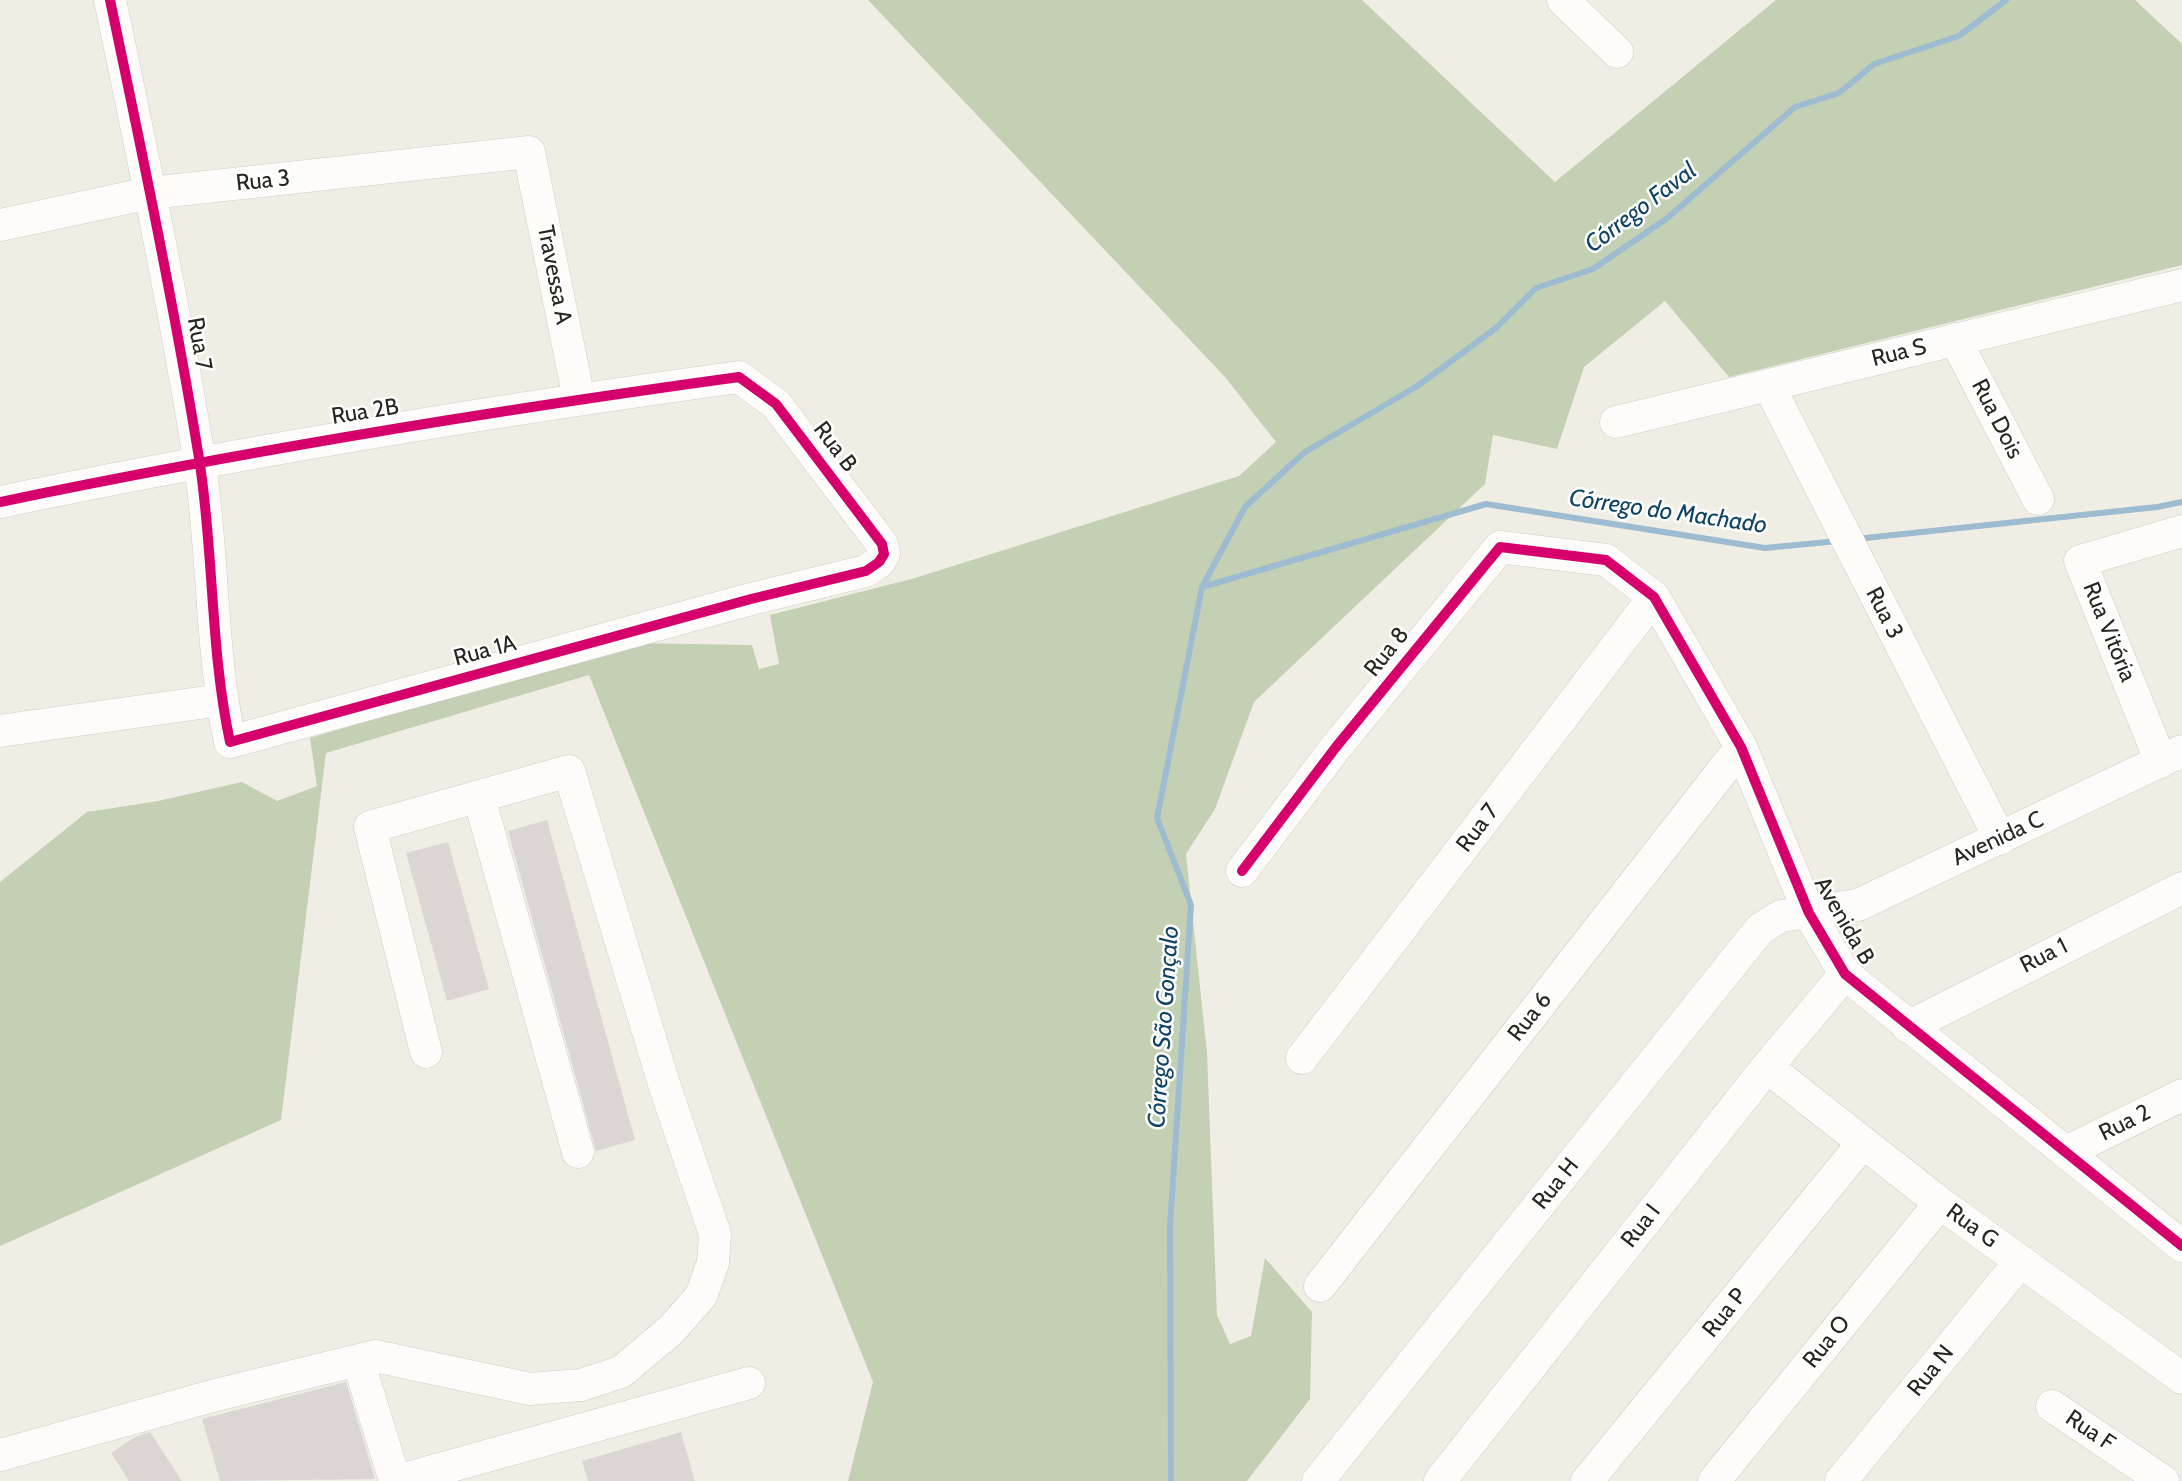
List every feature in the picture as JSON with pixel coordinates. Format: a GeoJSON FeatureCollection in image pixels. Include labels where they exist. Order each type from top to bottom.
{"type":"FeatureCollection","features":[{"type":"Feature","properties":{"kind":"street","name":"Rua 7"},"geometry":{"type":"LineString","coordinates":[[110,0],[150,193],[200,461],[221,700],[230,742]]}},
{"type":"Feature","properties":{"kind":"street"},"geometry":{"type":"LineString","coordinates":[[1563,0],[1617,52]]}},
{"type":"Feature","properties":{"kind":"street","name":"Rua 3"},"geometry":{"type":"LineString","coordinates":[[0,225],[150,193],[528,152]]}},
{"type":"Feature","properties":{"kind":"street","name":"Travessa A"},"geometry":{"type":"LineString","coordinates":[[528,152],[579,399]]}},
{"type":"Feature","properties":{"kind":"street","name":"Rua S"},"geometry":{"type":"LineString","coordinates":[[1616,422],[2182,285]]}},
{"type":"Feature","properties":{"kind":"street","name":"Rua Dois"},"geometry":{"type":"LineString","coordinates":[[1955,339],[2038,499]]}},
{"type":"Feature","properties":{"kind":"street","name":"Rua 2B"},"geometry":{"type":"LineString","coordinates":[[0,502],[200,461],[579,399],[739,377]]}},
{"type":"Feature","properties":{"kind":"street","name":"Rua B"},"geometry":{"type":"LineString","coordinates":[[739,377],[776,404],[882,544],[884,554]]}},
{"type":"Feature","properties":{"kind":"street","name":"Rua 3"},"geometry":{"type":"LineString","coordinates":[[1769,386],[2000,839]]}},
{"type":"Feature","properties":{"kind":"street","name":"Rua Vitória"},"geometry":{"type":"LineString","coordinates":[[2171,756],[2080,561],[2182,531]]}},
{"type":"Feature","properties":{"kind":"street","name":"Rua 8"},"geometry":{"type":"LineString","coordinates":[[1242,871],[1336,747],[1500,547],[1606,560]]}},
{"type":"Feature","properties":{"kind":"street","name":"Rua 1A"},"geometry":{"type":"LineString","coordinates":[[230,742],[751,599],[866,571],[879,562],[884,554]]}},
{"type":"Feature","properties":{"kind":"street","name":"Avenida B"},"geometry":{"type":"LineString","coordinates":[[1606,560],[1654,597],[1741,747],[1809,913],[1844,974],[2068,1151],[2182,1247]]}},
{"type":"Feature","properties":{"kind":"street","name":"Rua 7"},"geometry":{"type":"LineString","coordinates":[[1302,1058],[1654,597]]}},
{"type":"Feature","properties":{"kind":"street"},"geometry":{"type":"LineString","coordinates":[[0,731],[221,700]]}},
{"type":"Feature","properties":{"kind":"street","name":"Rua 6"},"geometry":{"type":"LineString","coordinates":[[1320,1286],[1741,747]]}},
{"type":"Feature","properties":{"kind":"street","name":"Avenida C"},"geometry":{"type":"LineString","coordinates":[[1809,913],[1858,905],[2171,756]]}},
{"type":"Feature","properties":{"kind":"street"},"geometry":{"type":"LineString","coordinates":[[0,1455],[203,1398],[375,1356],[530,1389],[581,1385],[621,1372],[671,1330],[701,1296],[713,1263],[715,1234],[665,1087],[569,771],[370,827],[426,1052]]}},
{"type":"Feature","properties":{"kind":"street"},"geometry":{"type":"LineString","coordinates":[[479,796],[578,1152]]}},
{"type":"Feature","properties":{"kind":"street","name":"Rua 1"},"geometry":{"type":"LineString","coordinates":[[1908,1027],[2182,888]]}},
{"type":"Feature","properties":{"kind":"street","name":"Rua H"},"geometry":{"type":"LineString","coordinates":[[1318,1481],[1760,929],[1781,916],[1809,913]]}},
{"type":"Feature","properties":{"kind":"street","name":"Rua I"},"geometry":{"type":"LineString","coordinates":[[1442,1480],[1767,1067],[1844,974]]}},
{"type":"Feature","properties":{"kind":"street","name":"Rua G"},"geometry":{"type":"LineString","coordinates":[[1767,1067],[1940,1203],[2182,1378]]}},
{"type":"Feature","properties":{"kind":"street","name":"Rua 2"},"geometry":{"type":"LineString","coordinates":[[2068,1151],[2182,1095]]}},
{"type":"Feature","properties":{"kind":"street","name":"Rua P"},"geometry":{"type":"LineString","coordinates":[[1587,1481],[1862,1144]]}},
{"type":"Feature","properties":{"kind":"street","name":"Rua O"},"geometry":{"type":"LineString","coordinates":[[1714,1481],[1940,1203]]}},
{"type":"Feature","properties":{"kind":"street","name":"Rua N"},"geometry":{"type":"LineString","coordinates":[[1841,1481],[2020,1262]]}},
{"type":"Feature","properties":{"kind":"street"},"geometry":{"type":"LineString","coordinates":[[358,1360],[396,1481],[749,1383]]}},
{"type":"Feature","properties":{"kind":"street","name":"Rua F"},"geometry":{"type":"LineString","coordinates":[[2052,1406],[2163,1481]]}},
{"type":"Feature","properties":{"kind":"green space"},"geometry":{"type":"Polygon","coordinates":[[[868,0],[1362,0],[1555,182],[1776,0],[2135,0],[2182,44],[2182,265],[1729,377],[1665,301],[1584,367],[1557,449],[1493,435],[1485,484],[1254,702],[1215,809],[1186,854],[1207,1053],[1217,1315],[1230,1344],[1251,1336],[1265,1258],[1312,1312],[1310,1399],[1247,1481],[848,1481],[873,1382],[589,675],[326,753],[281,1120],[0,1246],[0,882],[87,812],[158,801],[242,782],[277,801],[317,786],[310,738],[631,643],[752,645],[759,669],[779,664],[770,615],[915,578],[1239,476],[1276,442],[1225,377],[868,0]]]}},
{"type":"Feature","properties":{"kind":"building"},"geometry":{"type":"Polygon","coordinates":[[[547,820],[635,1140],[596,1151],[508,831],[547,820]]]}},
{"type":"Feature","properties":{"kind":"building"},"geometry":{"type":"Polygon","coordinates":[[[448,842],[489,989],[447,1001],[406,853],[448,842]]]}},
{"type":"Feature","properties":{"kind":"building"},"geometry":{"type":"Polygon","coordinates":[[[346,1382],[375,1479],[220,1481],[202,1419],[346,1382]]]}},
{"type":"Feature","properties":{"kind":"building"},"geometry":{"type":"Polygon","coordinates":[[[150,1432],[182,1481],[129,1481],[111,1453],[135,1437],[150,1432]]]}},
{"type":"Feature","properties":{"kind":"building"},"geometry":{"type":"Polygon","coordinates":[[[681,1432],[695,1481],[588,1481],[582,1461],[681,1432]]]}},
{"type":"Feature","properties":{"kind":"waterway","name":"Córrego Faval"},"geometry":{"type":"LineString","coordinates":[[1171,1481],[1170,1226],[1191,905],[1157,818],[1202,587],[1245,507],[1305,452],[1419,385],[1496,328],[1536,288],[1593,269],[1666,219],[1795,107],[1839,93],[1874,64],[1959,36],[2006,0]]}},
{"type":"Feature","properties":{"kind":"waterway","name":"Córrego do Machado"},"geometry":{"type":"LineString","coordinates":[[1856,539],[2157,507],[2182,502]]}},
{"type":"Feature","properties":{"kind":"waterway","name":"Córrego do Machado"},"geometry":{"type":"LineString","coordinates":[[1202,587],[1486,504],[1765,548],[1838,541]]}},
{"type":"Feature","properties":{"kind":"cycle path"},"geometry":{"type":"LineString","coordinates":[[0,502],[184,466],[276,449],[368,433],[739,377],[776,404],[882,544],[884,554],[879,562],[866,571],[751,599],[230,742],[215,636],[204,493],[199,458],[146,171],[110,0]]}},
{"type":"Feature","properties":{"kind":"cycle path"},"geometry":{"type":"LineString","coordinates":[[1242,871],[1336,747],[1500,547],[1606,560],[1654,597],[1741,747],[1809,913],[1845,974],[2182,1246]]}},
{"type":"Feature","properties":{"kind":"water label","name":"Córrego São Gonçalo"},"geometry":{"type":"Point","coordinates":[1164,1027]}}]}
